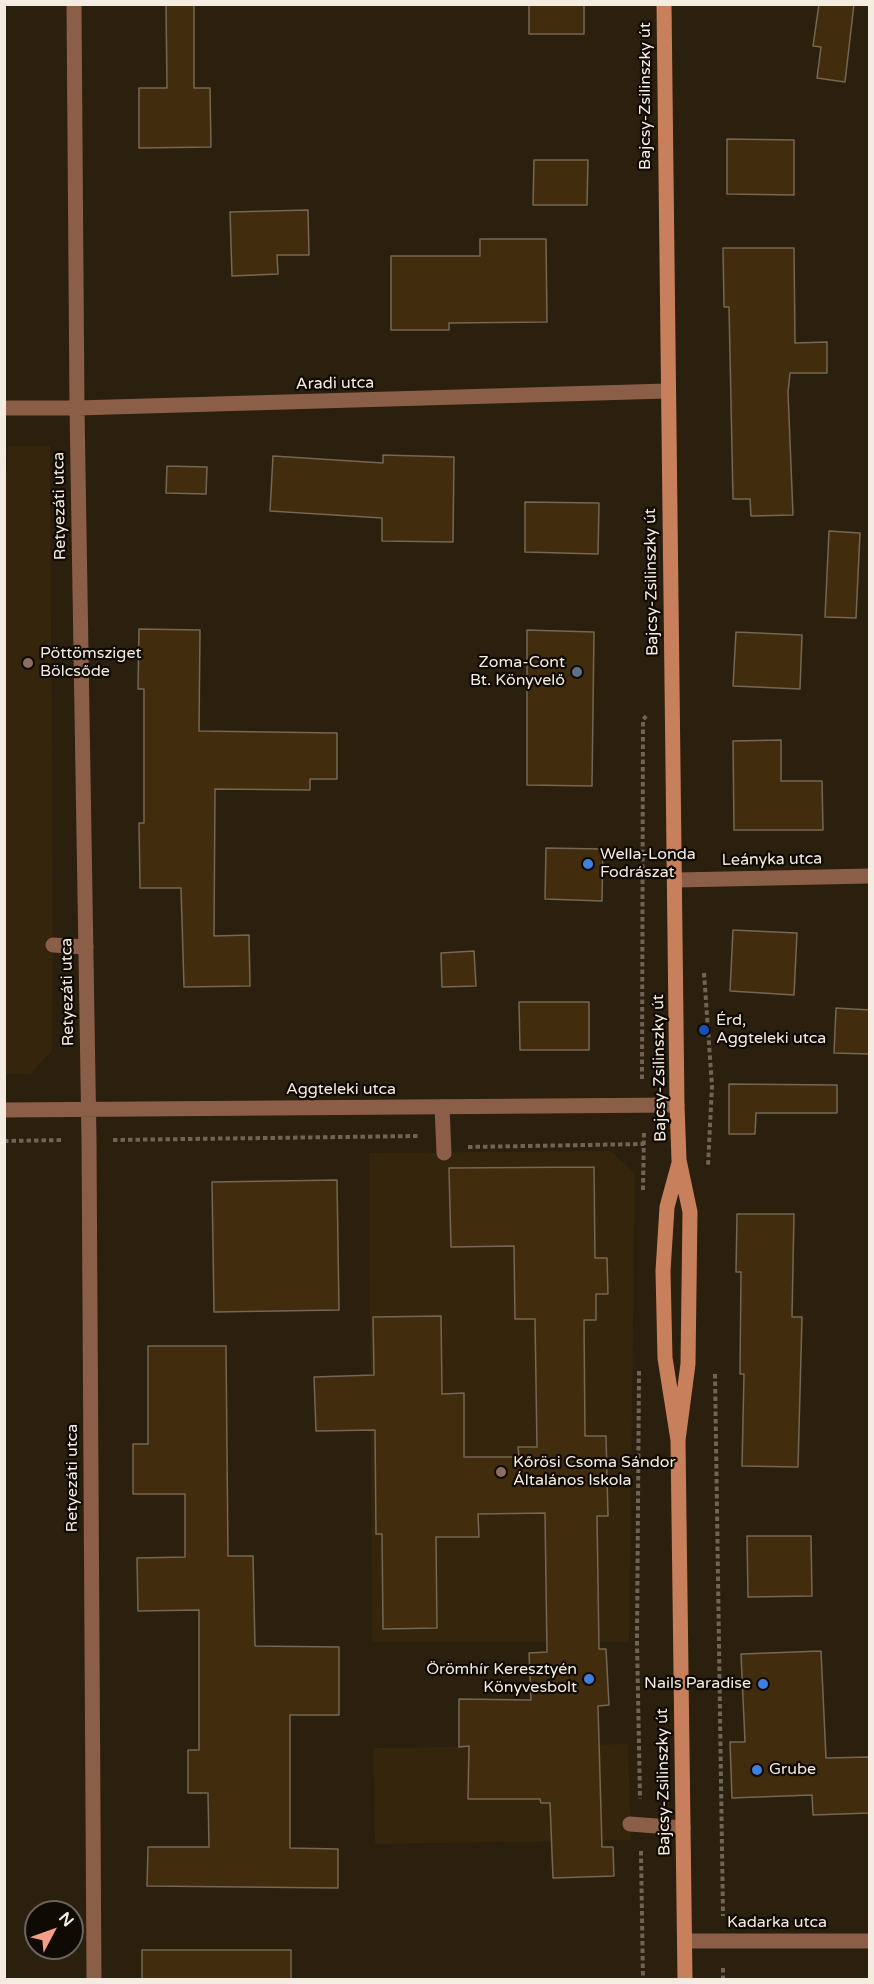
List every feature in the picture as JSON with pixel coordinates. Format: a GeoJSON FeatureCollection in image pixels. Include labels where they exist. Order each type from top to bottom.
{"type":"FeatureCollection","features":[{"type":"Feature","properties":{"kind":"main road","name":"Bajcsy-Zsilinszky út"},"geometry":{"type":"LineString","coordinates":[[664,4],[677,1105],[680,1160],[690,1212],[688,1364],[678,1440],[685,1980]]}},
{"type":"Feature","properties":{"kind":"main road","name":"Bajcsy-Zsilinszky út"},"geometry":{"type":"LineString","coordinates":[[678,1440],[665,1359],[663,1271],[666,1207],[680,1160]]}},
{"type":"Feature","properties":{"kind":"street","name":"Retyezáti utca"},"geometry":{"type":"LineString","coordinates":[[74,4],[77,408],[89,1140],[94,1980]]}},
{"type":"Feature","properties":{"kind":"street","name":"Aradi utca"},"geometry":{"type":"LineString","coordinates":[[4,408],[77,408],[667,391]]}},
{"type":"Feature","properties":{"kind":"street","name":"Leányka utca"},"geometry":{"type":"LineString","coordinates":[[676,880],[870,876]]}},
{"type":"Feature","properties":{"kind":"street"},"geometry":{"type":"LineString","coordinates":[[53,945],[86,947]]}},
{"type":"Feature","properties":{"kind":"street","name":"Aggteleki utca"},"geometry":{"type":"LineString","coordinates":[[4,1110],[677,1105]]}},
{"type":"Feature","properties":{"kind":"street"},"geometry":{"type":"LineString","coordinates":[[442,1107],[444,1152]]}},
{"type":"Feature","properties":{"kind":"street"},"geometry":{"type":"LineString","coordinates":[[630,1824],[683,1828]]}},
{"type":"Feature","properties":{"kind":"street","name":"Kadarka utca"},"geometry":{"type":"LineString","coordinates":[[685,1941],[870,1941]]}},
{"type":"Feature","properties":{"kind":"path"},"geometry":{"type":"LineString","coordinates":[[703,966],[712,1086],[708,1169]]}},
{"type":"Feature","properties":{"kind":"path"},"geometry":{"type":"LineString","coordinates":[[4,1141],[442,1136],[470,1148],[644,1144]]}},
{"type":"Feature","properties":{"kind":"path"},"geometry":{"type":"LineString","coordinates":[[714,1364],[723,1980]]}},
{"type":"Feature","properties":{"kind":"shaded area"},"geometry":{"type":"Polygon","coordinates":[[[8,446],[50,446],[52,1051],[30,1074],[5,1074],[4,471],[7,471],[8,446]]]}},
{"type":"Feature","properties":{"kind":"shaded area","name":"Kőrösi Csoma Sándor Általános Iskola"},"geometry":{"type":"Polygon","coordinates":[[[611,1151],[635,1174],[629,1642],[372,1642],[369,1153],[611,1151]]]}},
{"type":"Feature","properties":{"kind":"shaded area"},"geometry":{"type":"Polygon","coordinates":[[[628,1744],[631,1840],[375,1844],[373,1748],[628,1744]]]}},
{"type":"Feature","properties":{"kind":"building"},"geometry":{"type":"Polygon","coordinates":[[[166,4],[194,4],[194,88],[210,88],[211,147],[139,148],[139,88],[167,88],[166,4]]]}},
{"type":"Feature","properties":{"kind":"building"},"geometry":{"type":"Polygon","coordinates":[[[529,4],[584,4],[584,34],[529,34],[529,4]]]}},
{"type":"Feature","properties":{"kind":"building"},"geometry":{"type":"Polygon","coordinates":[[[819,4],[854,4],[845,82],[817,78],[821,47],[813,46],[819,4]]]}},
{"type":"Feature","properties":{"kind":"building"},"geometry":{"type":"Polygon","coordinates":[[[727,139],[794,140],[794,195],[727,194],[727,139]]]}},
{"type":"Feature","properties":{"kind":"building"},"geometry":{"type":"Polygon","coordinates":[[[534,160],[588,160],[587,205],[533,205],[534,160]]]}},
{"type":"Feature","properties":{"kind":"building"},"geometry":{"type":"Polygon","coordinates":[[[308,210],[309,255],[277,255],[278,274],[232,276],[230,212],[308,210]]]}},
{"type":"Feature","properties":{"kind":"building"},"geometry":{"type":"Polygon","coordinates":[[[480,239],[546,239],[547,322],[449,323],[449,330],[391,330],[391,256],[480,256],[480,239]]]}},
{"type":"Feature","properties":{"kind":"building"},"geometry":{"type":"Polygon","coordinates":[[[723,248],[794,248],[795,343],[827,342],[827,373],[790,373],[788,392],[793,515],[751,516],[750,499],[733,499],[729,307],[724,307],[723,248]]]}},
{"type":"Feature","properties":{"kind":"building"},"geometry":{"type":"Polygon","coordinates":[[[383,455],[454,457],[453,542],[382,541],[382,518],[270,511],[273,456],[383,463],[383,455]]]}},
{"type":"Feature","properties":{"kind":"building"},"geometry":{"type":"Polygon","coordinates":[[[167,466],[207,467],[206,494],[166,493],[167,466]]]}},
{"type":"Feature","properties":{"kind":"building"},"geometry":{"type":"Polygon","coordinates":[[[525,502],[599,503],[598,554],[525,552],[525,502]]]}},
{"type":"Feature","properties":{"kind":"building"},"geometry":{"type":"Polygon","coordinates":[[[829,531],[860,533],[856,618],[825,617],[829,531]]]}},
{"type":"Feature","properties":{"kind":"building"},"geometry":{"type":"Polygon","coordinates":[[[139,629],[200,630],[199,731],[337,733],[337,779],[310,779],[310,790],[215,789],[214,936],[249,935],[250,986],[184,987],[181,888],[140,888],[139,823],[144,823],[144,689],[138,689],[139,629]]]}},
{"type":"Feature","properties":{"kind":"building"},"geometry":{"type":"Polygon","coordinates":[[[527,630],[594,632],[592,786],[527,785],[527,630]]]}},
{"type":"Feature","properties":{"kind":"building"},"geometry":{"type":"Polygon","coordinates":[[[736,632],[802,635],[800,689],[733,686],[736,632]]]}},
{"type":"Feature","properties":{"kind":"building"},"geometry":{"type":"Polygon","coordinates":[[[781,740],[781,781],[822,781],[823,830],[734,830],[733,741],[781,740]]]}},
{"type":"Feature","properties":{"kind":"building"},"geometry":{"type":"Polygon","coordinates":[[[546,848],[603,849],[602,901],[545,899],[546,848]]]}},
{"type":"Feature","properties":{"kind":"building"},"geometry":{"type":"Polygon","coordinates":[[[733,930],[797,933],[794,995],[730,991],[733,930]]]}},
{"type":"Feature","properties":{"kind":"building"},"geometry":{"type":"Polygon","coordinates":[[[474,951],[476,986],[442,987],[441,953],[474,951]]]}},
{"type":"Feature","properties":{"kind":"building"},"geometry":{"type":"Polygon","coordinates":[[[519,1002],[589,1002],[589,1050],[520,1050],[519,1002]]]}},
{"type":"Feature","properties":{"kind":"building"},"geometry":{"type":"Polygon","coordinates":[[[836,1008],[870,1010],[870,1054],[834,1053],[836,1008]]]}},
{"type":"Feature","properties":{"kind":"building"},"geometry":{"type":"Polygon","coordinates":[[[729,1084],[837,1085],[837,1113],[756,1113],[755,1134],[729,1134],[729,1084]]]}},
{"type":"Feature","properties":{"kind":"building"},"geometry":{"type":"Polygon","coordinates":[[[594,1167],[595,1258],[607,1258],[608,1294],[596,1294],[596,1320],[584,1320],[585,1436],[606,1436],[608,1516],[597,1516],[599,1649],[606,1649],[609,1705],[598,1706],[602,1847],[613,1847],[614,1876],[553,1878],[550,1803],[541,1803],[540,1799],[468,1799],[469,1746],[459,1747],[459,1699],[531,1700],[529,1653],[547,1652],[545,1513],[478,1514],[479,1537],[436,1537],[437,1628],[383,1629],[382,1534],[376,1534],[375,1430],[316,1431],[314,1377],[374,1375],[373,1317],[441,1316],[442,1394],[464,1393],[464,1457],[519,1457],[518,1447],[537,1447],[535,1319],[515,1319],[514,1246],[451,1247],[449,1168],[594,1167]]]}},
{"type":"Feature","properties":{"kind":"building"},"geometry":{"type":"Polygon","coordinates":[[[337,1180],[339,1310],[214,1312],[212,1182],[337,1180]]]}},
{"type":"Feature","properties":{"kind":"building"},"geometry":{"type":"Polygon","coordinates":[[[737,1214],[794,1214],[792,1317],[802,1317],[798,1467],[742,1466],[744,1374],[740,1374],[741,1272],[736,1272],[737,1214]]]}},
{"type":"Feature","properties":{"kind":"building"},"geometry":{"type":"Polygon","coordinates":[[[148,1346],[226,1346],[228,1556],[253,1556],[255,1646],[339,1647],[339,1715],[290,1715],[290,1848],[338,1849],[338,1888],[147,1886],[148,1847],[209,1847],[208,1793],[188,1793],[188,1750],[199,1750],[199,1610],[138,1611],[137,1558],[185,1557],[185,1494],[133,1494],[133,1444],[148,1444],[148,1346]]]}},
{"type":"Feature","properties":{"kind":"building"},"geometry":{"type":"Polygon","coordinates":[[[747,1536],[811,1536],[812,1596],[748,1597],[747,1536]]]}},
{"type":"Feature","properties":{"kind":"building"},"geometry":{"type":"Polygon","coordinates":[[[821,1651],[826,1758],[870,1757],[870,1813],[813,1815],[812,1795],[732,1798],[730,1742],[745,1742],[741,1654],[821,1651]]]}},
{"type":"Feature","properties":{"kind":"building"},"geometry":{"type":"Polygon","coordinates":[[[142,1950],[291,1950],[291,1980],[142,1980],[142,1950]]]}},
{"type":"Feature","properties":{"kind":"place","name":"Pöttömsziget Bölcsőde"},"geometry":{"type":"Point","coordinates":[28,663]}},
{"type":"Feature","properties":{"kind":"place","name":"Zoma-Cont Bt. Könyvelő"},"geometry":{"type":"Point","coordinates":[577,672]}},
{"type":"Feature","properties":{"kind":"place","name":"Wella-Londa Fodrászat"},"geometry":{"type":"Point","coordinates":[588,864]}},
{"type":"Feature","properties":{"kind":"place","name":"Érd, Aggteleki utca"},"geometry":{"type":"Point","coordinates":[704,1030]}},
{"type":"Feature","properties":{"kind":"place","name":"Kőrösi Csoma Sándor Általános Iskola"},"geometry":{"type":"Point","coordinates":[501,1472]}},
{"type":"Feature","properties":{"kind":"place","name":"Örömhír Keresztyén Könyvesbolt"},"geometry":{"type":"Point","coordinates":[589,1679]}},
{"type":"Feature","properties":{"kind":"place","name":"Nails Paradise"},"geometry":{"type":"Point","coordinates":[763,1684]}},
{"type":"Feature","properties":{"kind":"place","name":"Grube"},"geometry":{"type":"Point","coordinates":[757,1770]}}]}
